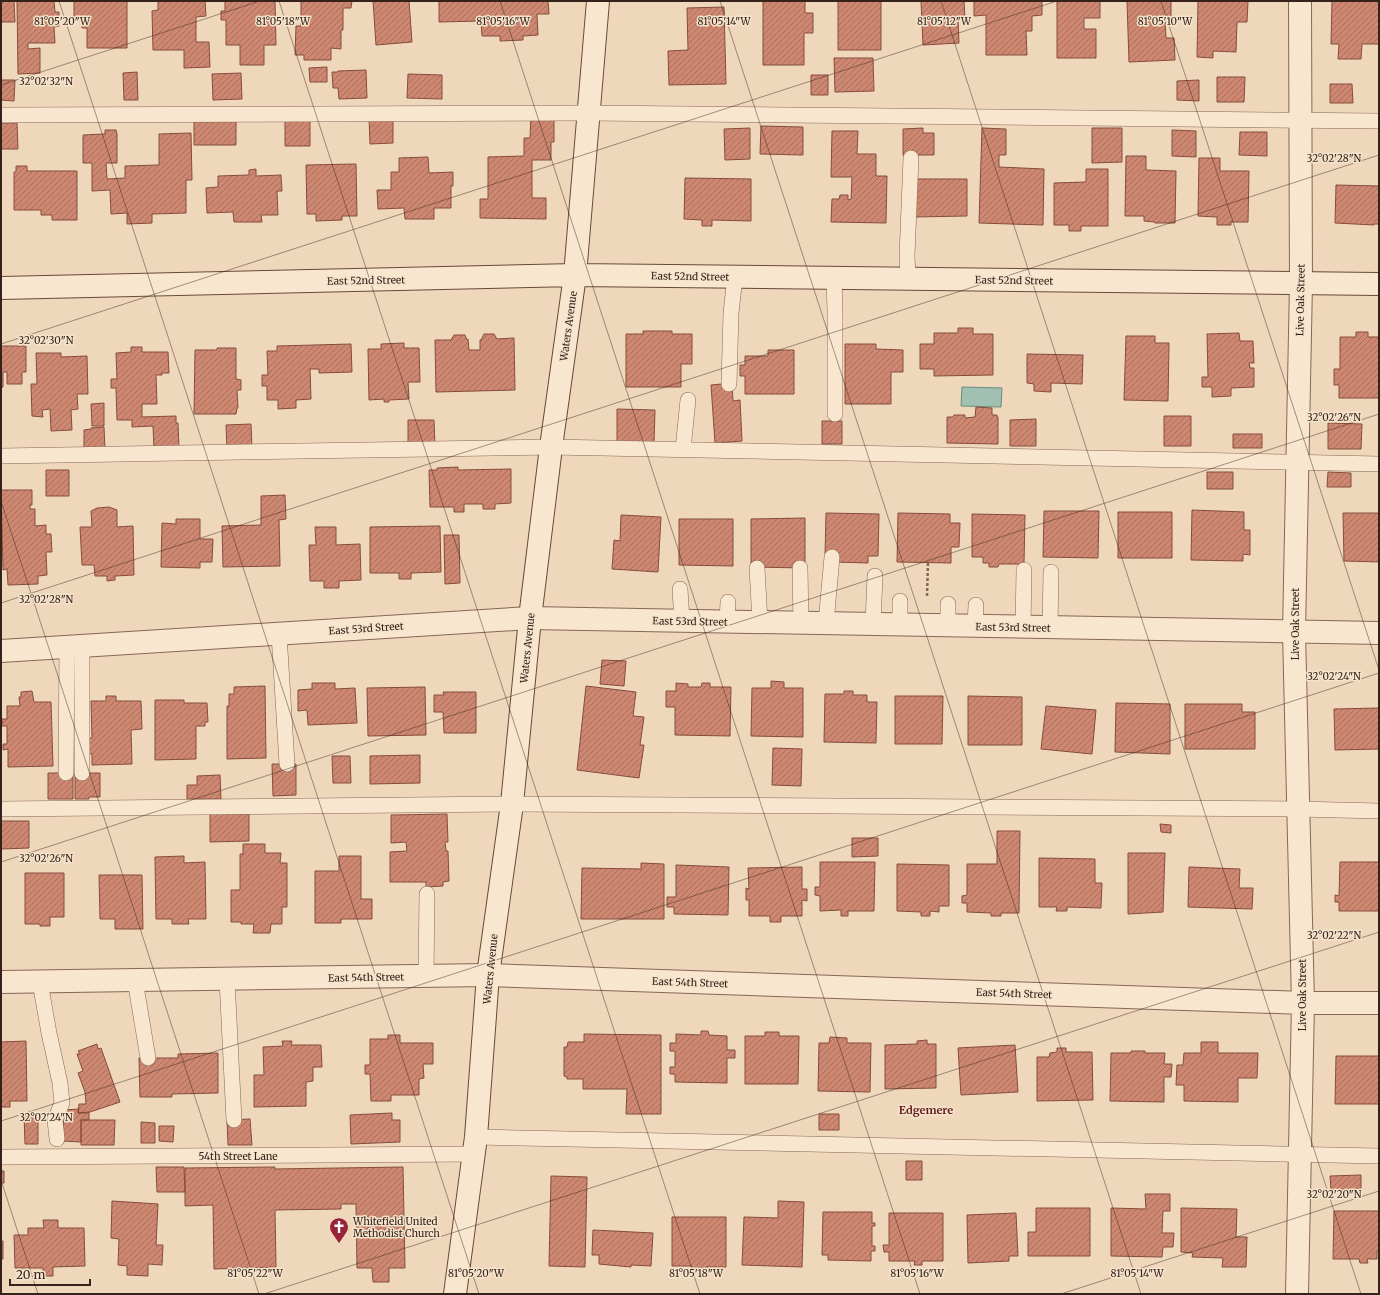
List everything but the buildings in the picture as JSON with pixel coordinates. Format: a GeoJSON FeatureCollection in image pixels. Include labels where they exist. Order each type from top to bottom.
{"type":"FeatureCollection","features":[{"type":"Feature","properties":{"kind":"street","name":"Waters Avenue"},"geometry":{"type":"LineString","coordinates":[[455,1294],[475,1146],[488,975],[512,804],[530,618],[551,447],[575,275],[598,1]]}},
{"type":"Feature","properties":{"kind":"street","name":"Live Oak Street"},"geometry":{"type":"LineString","coordinates":[[1297,1294],[1302,1003],[1294,632],[1301,283],[1300,1]]}},
{"type":"Feature","properties":{"kind":"street","name":"East 52nd Street"},"geometry":{"type":"LineString","coordinates":[[1,288],[575,275],[1379,284]]}},
{"type":"Feature","properties":{"kind":"street","name":"East 53rd Street"},"geometry":{"type":"LineString","coordinates":[[1,652],[530,618],[682,621],[727,612],[760,622],[1379,633]]}},
{"type":"Feature","properties":{"kind":"street","name":"East 54th Street"},"geometry":{"type":"LineString","coordinates":[[1,982],[488,975],[1302,1003],[1379,1002]]}},
{"type":"Feature","properties":{"kind":"lane"},"geometry":{"type":"LineString","coordinates":[[1,115],[589,113],[1379,121]]}},
{"type":"Feature","properties":{"kind":"lane"},"geometry":{"type":"LineString","coordinates":[[908,279],[907,256],[911,158]]}},
{"type":"Feature","properties":{"kind":"lane"},"geometry":{"type":"LineString","coordinates":[[729,384],[731,313],[735,277]]}},
{"type":"Feature","properties":{"kind":"lane"},"geometry":{"type":"LineString","coordinates":[[834,278],[835,414]]}},
{"type":"Feature","properties":{"kind":"lane"},"geometry":{"type":"LineString","coordinates":[[683,449],[688,400]]}},
{"type":"Feature","properties":{"kind":"lane"},"geometry":{"type":"LineString","coordinates":[[1,456],[551,447],[1379,464]]}},
{"type":"Feature","properties":{"kind":"lane"},"geometry":{"type":"LineString","coordinates":[[826,623],[832,557]]}},
{"type":"Feature","properties":{"kind":"lane"},"geometry":{"type":"LineString","coordinates":[[757,568],[760,622]]}},
{"type":"Feature","properties":{"kind":"lane"},"geometry":{"type":"LineString","coordinates":[[800,568],[801,623]]}},
{"type":"Feature","properties":{"kind":"lane"},"geometry":{"type":"LineString","coordinates":[[1023,627],[1024,570]]}},
{"type":"Feature","properties":{"kind":"lane"},"geometry":{"type":"LineString","coordinates":[[1050,628],[1051,572]]}},
{"type":"Feature","properties":{"kind":"lane"},"geometry":{"type":"LineString","coordinates":[[873,624],[875,576]]}},
{"type":"Feature","properties":{"kind":"lane"},"geometry":{"type":"LineString","coordinates":[[680,589],[682,621]]}},
{"type":"Feature","properties":{"kind":"lane"},"geometry":{"type":"LineString","coordinates":[[900,601],[900,625]]}},
{"type":"Feature","properties":{"kind":"lane"},"geometry":{"type":"LineString","coordinates":[[948,604],[948,626]]}},
{"type":"Feature","properties":{"kind":"lane"},"geometry":{"type":"LineString","coordinates":[[975,626],[976,605]]}},
{"type":"Feature","properties":{"kind":"lane"},"geometry":{"type":"LineString","coordinates":[[279,634],[287,764]]}},
{"type":"Feature","properties":{"kind":"lane"},"geometry":{"type":"LineString","coordinates":[[66,773],[75,647]]}},
{"type":"Feature","properties":{"kind":"lane"},"geometry":{"type":"LineString","coordinates":[[75,647],[82,773]]}},
{"type":"Feature","properties":{"kind":"lane"},"geometry":{"type":"LineString","coordinates":[[1,809],[512,804],[1298,809],[1379,811]]}},
{"type":"Feature","properties":{"kind":"lane"},"geometry":{"type":"LineString","coordinates":[[426,976],[427,894]]}},
{"type":"Feature","properties":{"kind":"lane"},"geometry":{"type":"LineString","coordinates":[[227,979],[234,1120]]}},
{"type":"Feature","properties":{"kind":"lane"},"geometry":{"type":"LineString","coordinates":[[135,980],[148,1058]]}},
{"type":"Feature","properties":{"kind":"lane"},"geometry":{"type":"LineString","coordinates":[[40,982],[60,1083],[62,1103],[55,1120],[57,1139]]}},
{"type":"Feature","properties":{"kind":"lane","name":"54th Street Lane"},"geometry":{"type":"LineString","coordinates":[[1,1157],[475,1146],[1379,1156]]}},
{"type":"Feature","properties":{"kind":"path"},"geometry":{"type":"LineString","coordinates":[[927,603],[928,562]]}},
{"type":"Feature","properties":{"kind":"shaded area"},"geometry":{"type":"Polygon","coordinates":[[[962,387],[1002,388],[1001,407],[961,406],[962,387]]]}},
{"type":"Feature","properties":{"kind":"place","name":"Whitefield United Methodist Church"},"geometry":{"type":"Point","coordinates":[339,1244]}},
{"type":"Feature","properties":{"kind":"district","name":"Edgemere"},"geometry":{"type":"Point","coordinates":[926,1110]}}]}
